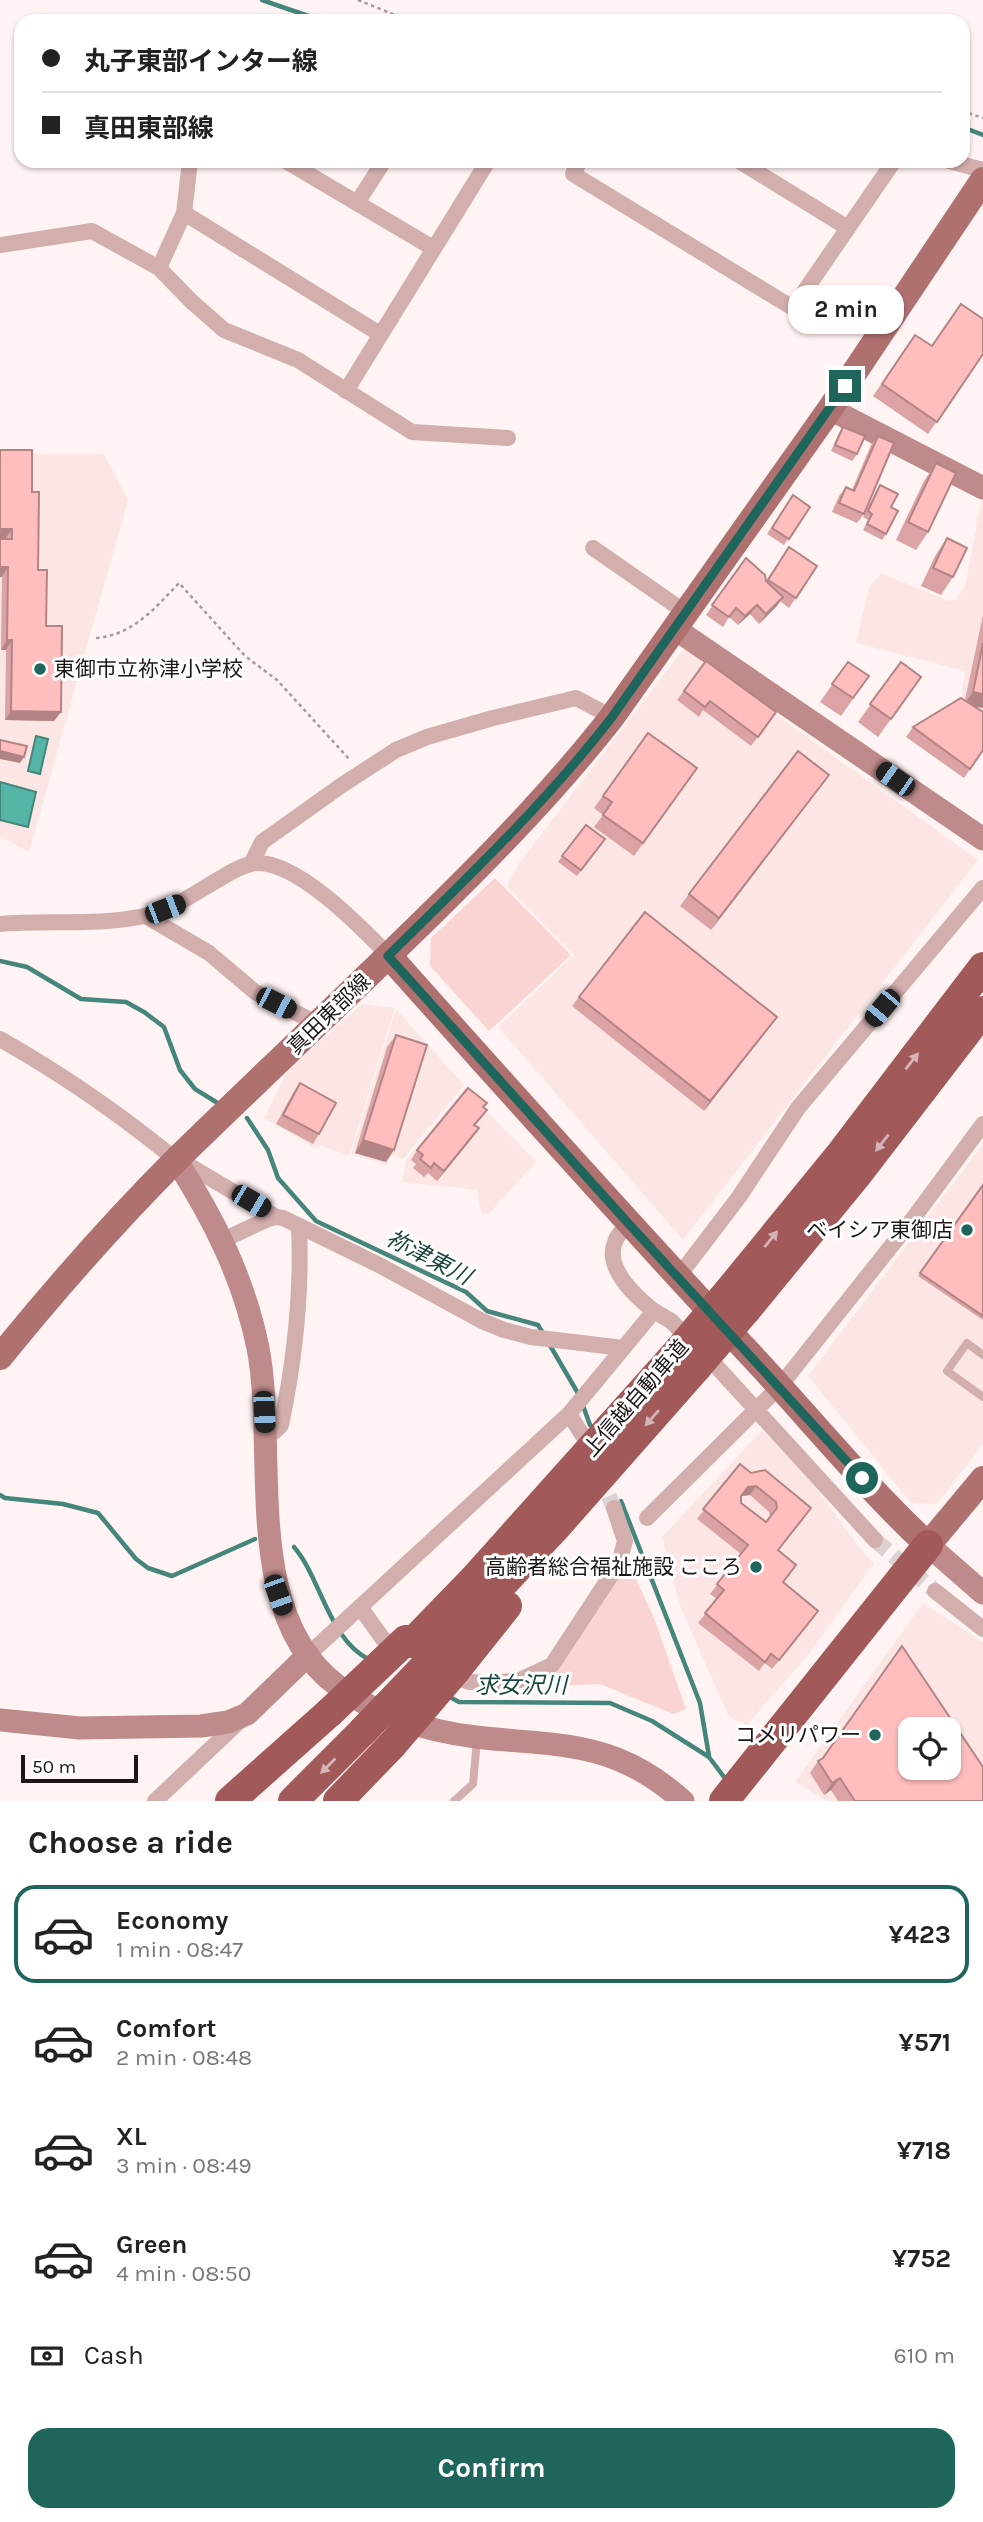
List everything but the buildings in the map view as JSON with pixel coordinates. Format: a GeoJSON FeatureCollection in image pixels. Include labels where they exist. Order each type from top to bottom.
{"type":"FeatureCollection","features":[{"type":"Feature","properties":{"kind":"highway","name":"上信越自動車道"},"geometry":{"type":"LineString","coordinates":[[737,1301],[856,1134],[983,967]]}},
{"type":"Feature","properties":{"kind":"highway","name":"上信越自動車道"},"geometry":{"type":"LineString","coordinates":[[427,1652],[540,1506],[688,1358],[737,1301],[856,1176],[983,1011]]}},
{"type":"Feature","properties":{"kind":"highway","name":"上信越自動車道"},"geometry":{"type":"LineString","coordinates":[[256,1801],[344,1720],[497,1592],[618,1458],[688,1358]]}},
{"type":"Feature","properties":{"kind":"highway"},"geometry":{"type":"LineString","coordinates":[[724,1801],[928,1545]]}},
{"type":"Feature","properties":{"kind":"highway"},"geometry":{"type":"LineString","coordinates":[[354,1801],[392,1745],[427,1652]]}},
{"type":"Feature","properties":{"kind":"highway","name":"上信越自動車道"},"geometry":{"type":"LineString","coordinates":[[293,1801],[344,1720]]}},
{"type":"Feature","properties":{"kind":"highway"},"geometry":{"type":"LineString","coordinates":[[230,1801],[344,1720]]}},
{"type":"Feature","properties":{"kind":"highway"},"geometry":{"type":"LineString","coordinates":[[338,1801],[392,1745]]}},
{"type":"Feature","properties":{"kind":"main road","name":"真田東部線"},"geometry":{"type":"LineString","coordinates":[[0,1357],[89,1252],[185,1164],[318,1024],[510,835],[575,765],[612,717],[830,409],[983,180]]}},
{"type":"Feature","properties":{"kind":"main road"},"geometry":{"type":"LineString","coordinates":[[388,956],[628,1223],[895,1514],[928,1545],[983,1479]]}},
{"type":"Feature","properties":{"kind":"street"},"geometry":{"type":"LineString","coordinates":[[159,268],[184,213],[189,168]]}},
{"type":"Feature","properties":{"kind":"street"},"geometry":{"type":"LineString","coordinates":[[298,168],[433,248]]}},
{"type":"Feature","properties":{"kind":"street"},"geometry":{"type":"LineString","coordinates":[[358,203],[380,168]]}},
{"type":"Feature","properties":{"kind":"street"},"geometry":{"type":"LineString","coordinates":[[346,391],[484,168]]}},
{"type":"Feature","properties":{"kind":"street"},"geometry":{"type":"LineString","coordinates":[[576,168],[573,174],[793,308],[889,168]]}},
{"type":"Feature","properties":{"kind":"street"},"geometry":{"type":"LineString","coordinates":[[750,168],[848,228]]}},
{"type":"Feature","properties":{"kind":"street"},"geometry":{"type":"LineString","coordinates":[[184,213],[380,334]]}},
{"type":"Feature","properties":{"kind":"street"},"geometry":{"type":"LineString","coordinates":[[0,245],[92,232],[159,268],[224,330],[298,360],[412,432],[508,438]]}},
{"type":"Feature","properties":{"kind":"street"},"geometry":{"type":"LineString","coordinates":[[830,409],[983,488]]}},
{"type":"Feature","properties":{"kind":"street"},"geometry":{"type":"LineString","coordinates":[[593,548],[679,620],[983,839]]}},
{"type":"Feature","properties":{"kind":"street"},"geometry":{"type":"LineString","coordinates":[[251,864],[262,842],[396,750],[427,737],[576,698],[612,717]]}},
{"type":"Feature","properties":{"kind":"street"},"geometry":{"type":"LineString","coordinates":[[0,924],[95,921],[146,916],[184,901],[222,877],[251,864],[277,866],[309,885],[347,914],[388,956]]}},
{"type":"Feature","properties":{"kind":"street"},"geometry":{"type":"LineString","coordinates":[[678,1277],[739,1197],[798,1108],[983,888]]}},
{"type":"Feature","properties":{"kind":"street"},"geometry":{"type":"LineString","coordinates":[[146,916],[209,953],[255,992],[318,1024]]}},
{"type":"Feature","properties":{"kind":"street"},"geometry":{"type":"LineString","coordinates":[[0,1039],[91,1096],[185,1164],[275,1217],[379,1265],[482,1321],[504,1330],[545,1339],[623,1348]]}},
{"type":"Feature","properties":{"kind":"street"},"geometry":{"type":"LineString","coordinates":[[647,1518],[780,1386],[912,1220],[983,1124]]}},
{"type":"Feature","properties":{"kind":"street"},"geometry":{"type":"LineString","coordinates":[[185,1164],[223,1240],[251,1317],[258,1352],[274,1576],[285,1615],[316,1647],[321,1672],[338,1687],[391,1717],[421,1727],[477,1737],[555,1744],[615,1758],[663,1783],[683,1801]]}},
{"type":"Feature","properties":{"kind":"street"},"geometry":{"type":"LineString","coordinates":[[223,1240],[275,1217]]}},
{"type":"Feature","properties":{"kind":"street"},"geometry":{"type":"LineString","coordinates":[[628,1223],[615,1240],[612,1254],[627,1287],[654,1311],[671,1321],[875,1540]]}},
{"type":"Feature","properties":{"kind":"street"},"geometry":{"type":"LineString","coordinates":[[265,1432],[274,1432],[281,1425],[293,1358],[300,1280],[299,1226]]}},
{"type":"Feature","properties":{"kind":"street"},"geometry":{"type":"LineString","coordinates":[[155,1801],[316,1647],[572,1410],[654,1311]]}},
{"type":"Feature","properties":{"kind":"street"},"geometry":{"type":"LineString","coordinates":[[572,1410],[583,1436]]}},
{"type":"Feature","properties":{"kind":"street"},"geometry":{"type":"LineString","coordinates":[[356,1611],[383,1639],[456,1678],[469,1682],[520,1680],[552,1665],[619,1563],[625,1541],[614,1508]]}},
{"type":"Feature","properties":{"kind":"street"},"geometry":{"type":"LineString","coordinates":[[928,1545],[983,1593]]}},
{"type":"Feature","properties":{"kind":"street"},"geometry":{"type":"LineString","coordinates":[[935,1591],[983,1629]]}},
{"type":"Feature","properties":{"kind":"street"},"geometry":{"type":"LineString","coordinates":[[0,1720],[80,1728],[201,1726],[228,1722],[247,1714]]}},
{"type":"Feature","properties":{"kind":"lane"},"geometry":{"type":"LineString","coordinates":[[983,1355],[967,1343],[947,1371],[983,1398]]}},
{"type":"Feature","properties":{"kind":"lane"},"geometry":{"type":"LineString","coordinates":[[454,1801],[473,1784],[477,1737]]}},
{"type":"Feature","properties":{"kind":"path"},"geometry":{"type":"LineString","coordinates":[[358,0],[393,14]]}},
{"type":"Feature","properties":{"kind":"path"},"geometry":{"type":"LineString","coordinates":[[96,638],[108,637],[141,622],[179,583],[244,656],[276,680],[362,772]]}},
{"type":"Feature","properties":{"kind":"shaded area","name":"東御市立祢津小学校"},"geometry":{"type":"Polygon","coordinates":[[[0,454],[104,454],[128,500],[29,852],[0,837],[0,454]]]}},
{"type":"Feature","properties":{"kind":"shaded area"},"geometry":{"type":"Polygon","coordinates":[[[983,492],[983,719],[961,704],[965,671],[856,643],[869,587],[881,573],[948,601],[956,599],[965,586],[983,492]]]}},
{"type":"Feature","properties":{"kind":"shaded area"},"geometry":{"type":"Polygon","coordinates":[[[684,648],[978,860],[683,1240],[498,1027],[574,955],[507,886],[519,863],[684,648]]]}},
{"type":"Feature","properties":{"kind":"shaded area"},"geometry":{"type":"Polygon","coordinates":[[[36,736],[48,739],[40,774],[28,771],[36,736]]]}},
{"type":"Feature","properties":{"kind":"shaded area"},"geometry":{"type":"Polygon","coordinates":[[[0,782],[36,792],[28,827],[0,820],[0,782]]]}},
{"type":"Feature","properties":{"kind":"shaded area"},"geometry":{"type":"Polygon","coordinates":[[[495,878],[571,955],[489,1031],[430,966],[431,938],[495,878]]]}},
{"type":"Feature","properties":{"kind":"shaded area"},"geometry":{"type":"Polygon","coordinates":[[[362,1004],[395,1008],[349,1156],[322,1146],[315,1148],[264,1118],[288,1070],[362,1004]]]}},
{"type":"Feature","properties":{"kind":"shaded area"},"geometry":{"type":"Polygon","coordinates":[[[396,1009],[464,1085],[403,1159],[392,1154],[387,1165],[351,1154],[396,1009]]]}},
{"type":"Feature","properties":{"kind":"shaded area"},"geometry":{"type":"Polygon","coordinates":[[[465,1088],[536,1162],[489,1214],[481,1213],[477,1190],[402,1182],[406,1160],[465,1088]]]}},
{"type":"Feature","properties":{"kind":"shaded area"},"geometry":{"type":"Polygon","coordinates":[[[983,1144],[983,1444],[937,1504],[911,1503],[808,1376],[983,1144]]]}},
{"type":"Feature","properties":{"kind":"shaded area"},"geometry":{"type":"Polygon","coordinates":[[[762,1430],[811,1481],[858,1546],[874,1563],[809,1654],[747,1725],[729,1717],[680,1606],[662,1537],[762,1430]]]}},
{"type":"Feature","properties":{"kind":"shaded area"},"geometry":{"type":"Polygon","coordinates":[[[628,1562],[654,1618],[686,1709],[673,1714],[600,1684],[548,1686],[546,1682],[628,1562]]]}},
{"type":"Feature","properties":{"kind":"shaded area"},"geometry":{"type":"Polygon","coordinates":[[[923,1603],[983,1642],[983,1801],[827,1801],[795,1782],[923,1603]]]}},
{"type":"Feature","properties":{"kind":"waterway"},"geometry":{"type":"LineString","coordinates":[[262,0],[303,14]]}},
{"type":"Feature","properties":{"kind":"waterway"},"geometry":{"type":"LineString","coordinates":[[970,130],[983,135]]}},
{"type":"Feature","properties":{"kind":"waterway","name":"祢津東川"},"geometry":{"type":"LineString","coordinates":[[0,961],[27,967],[81,999],[126,1002],[144,1012],[164,1027],[180,1070],[195,1089],[216,1102]]}},
{"type":"Feature","properties":{"kind":"waterway","name":"祢津東川"},"geometry":{"type":"LineString","coordinates":[[247,1118],[268,1150],[278,1178],[316,1221],[466,1292],[487,1311],[538,1325],[544,1335]]}},
{"type":"Feature","properties":{"kind":"waterway","name":"祢津東川"},"geometry":{"type":"LineString","coordinates":[[548,1342],[579,1395]]}},
{"type":"Feature","properties":{"kind":"waterway","name":"祢津東川"},"geometry":{"type":"LineString","coordinates":[[582,1403],[590,1425]]}},
{"type":"Feature","properties":{"kind":"waterway","name":"求女沢川"},"geometry":{"type":"LineString","coordinates":[[0,1495],[5,1498],[63,1504],[98,1513],[136,1559],[148,1568],[172,1576],[255,1539]]}},
{"type":"Feature","properties":{"kind":"waterway","name":"祢津東川"},"geometry":{"type":"LineString","coordinates":[[621,1501],[700,1703],[709,1756]]}},
{"type":"Feature","properties":{"kind":"waterway","name":"求女沢川"},"geometry":{"type":"LineString","coordinates":[[294,1547],[345,1639],[356,1651],[370,1660]]}},
{"type":"Feature","properties":{"kind":"waterway","name":"求女沢川"},"geometry":{"type":"LineString","coordinates":[[448,1696],[459,1702],[610,1703],[652,1721],[709,1757],[727,1781]]}},
{"type":"Feature","properties":{"kind":"tunnel"},"geometry":{"type":"LineString","coordinates":[[599,1474],[614,1508]]}},
{"type":"Feature","properties":{"kind":"tunnel"},"geometry":{"type":"LineString","coordinates":[[875,1540],[935,1591]]}},
{"type":"Feature","properties":{"kind":"place","name":"東御市立祢津小学校"},"geometry":{"type":"Point","coordinates":[40,669]}},
{"type":"Feature","properties":{"kind":"place","name":"ベイシア東御店"},"geometry":{"type":"Point","coordinates":[967,1230]}},
{"type":"Feature","properties":{"kind":"place","name":"高齢者総合福祉施設 こころ"},"geometry":{"type":"Point","coordinates":[756,1567]}},
{"type":"Feature","properties":{"kind":"place","name":"コメリパワー"},"geometry":{"type":"Point","coordinates":[875,1735]}},
{"type":"Feature","properties":{"kind":"route"},"geometry":{"type":"LineString","coordinates":[[845,386],[612,717],[575,765],[501,844],[388,956],[862,1478]]}}]}
